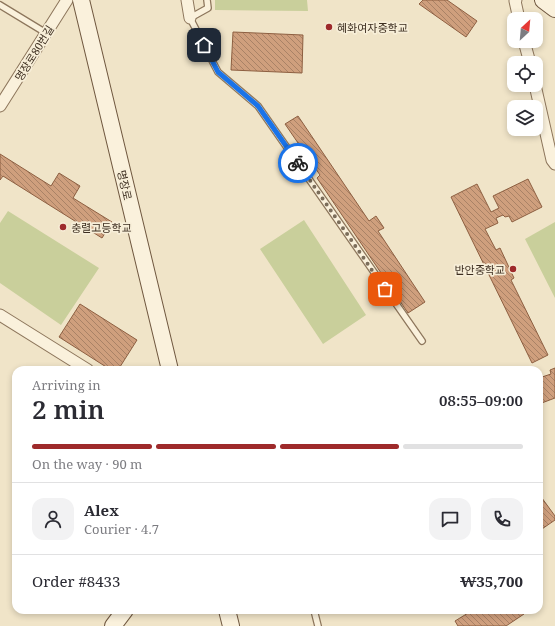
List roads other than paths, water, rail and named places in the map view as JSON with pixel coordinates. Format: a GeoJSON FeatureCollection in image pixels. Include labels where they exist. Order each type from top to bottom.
{"type":"FeatureCollection","features":[{"type":"Feature","properties":{"kind":"main road","name":"명장로"},"geometry":{"type":"LineString","coordinates":[[81,0],[169,366]]}},
{"type":"Feature","properties":{"kind":"main road"},"geometry":{"type":"LineString","coordinates":[[543,0],[555,9]]}},
{"type":"Feature","properties":{"kind":"main road"},"geometry":{"type":"LineString","coordinates":[[112,626],[122,614]]}},
{"type":"Feature","properties":{"kind":"main road"},"geometry":{"type":"LineString","coordinates":[[228,614],[231,626]]}},
{"type":"Feature","properties":{"kind":"street","name":"명장로80번길"},"geometry":{"type":"LineString","coordinates":[[0,106],[67,0]]}},
{"type":"Feature","properties":{"kind":"street"},"geometry":{"type":"LineString","coordinates":[[187,0],[190,18]]}},
{"type":"Feature","properties":{"kind":"street"},"geometry":{"type":"LineString","coordinates":[[516,0],[515,2],[517,12]]}},
{"type":"Feature","properties":{"kind":"street"},"geometry":{"type":"LineString","coordinates":[[537,92],[552,160],[555,164]]}},
{"type":"Feature","properties":{"kind":"street"},"geometry":{"type":"LineString","coordinates":[[0,315],[82,366]]}},
{"type":"Feature","properties":{"kind":"lane"},"geometry":{"type":"LineString","coordinates":[[207,0],[208,8],[190,18],[218,72],[258,106],[422,341]]}},
{"type":"Feature","properties":{"kind":"lane"},"geometry":{"type":"LineString","coordinates":[[0,5],[46,33]]}},
{"type":"Feature","properties":{"kind":"lane"},"geometry":{"type":"LineString","coordinates":[[315,614],[318,626]]}},
{"type":"Feature","properties":{"kind":"place","name":"혜화여자중학교"},"geometry":{"type":"Point","coordinates":[329,27]}},
{"type":"Feature","properties":{"kind":"place","name":"충렬고등학교"},"geometry":{"type":"Point","coordinates":[63,227]}},
{"type":"Feature","properties":{"kind":"place","name":"반안중학교"},"geometry":{"type":"Point","coordinates":[513,269]}}]}
